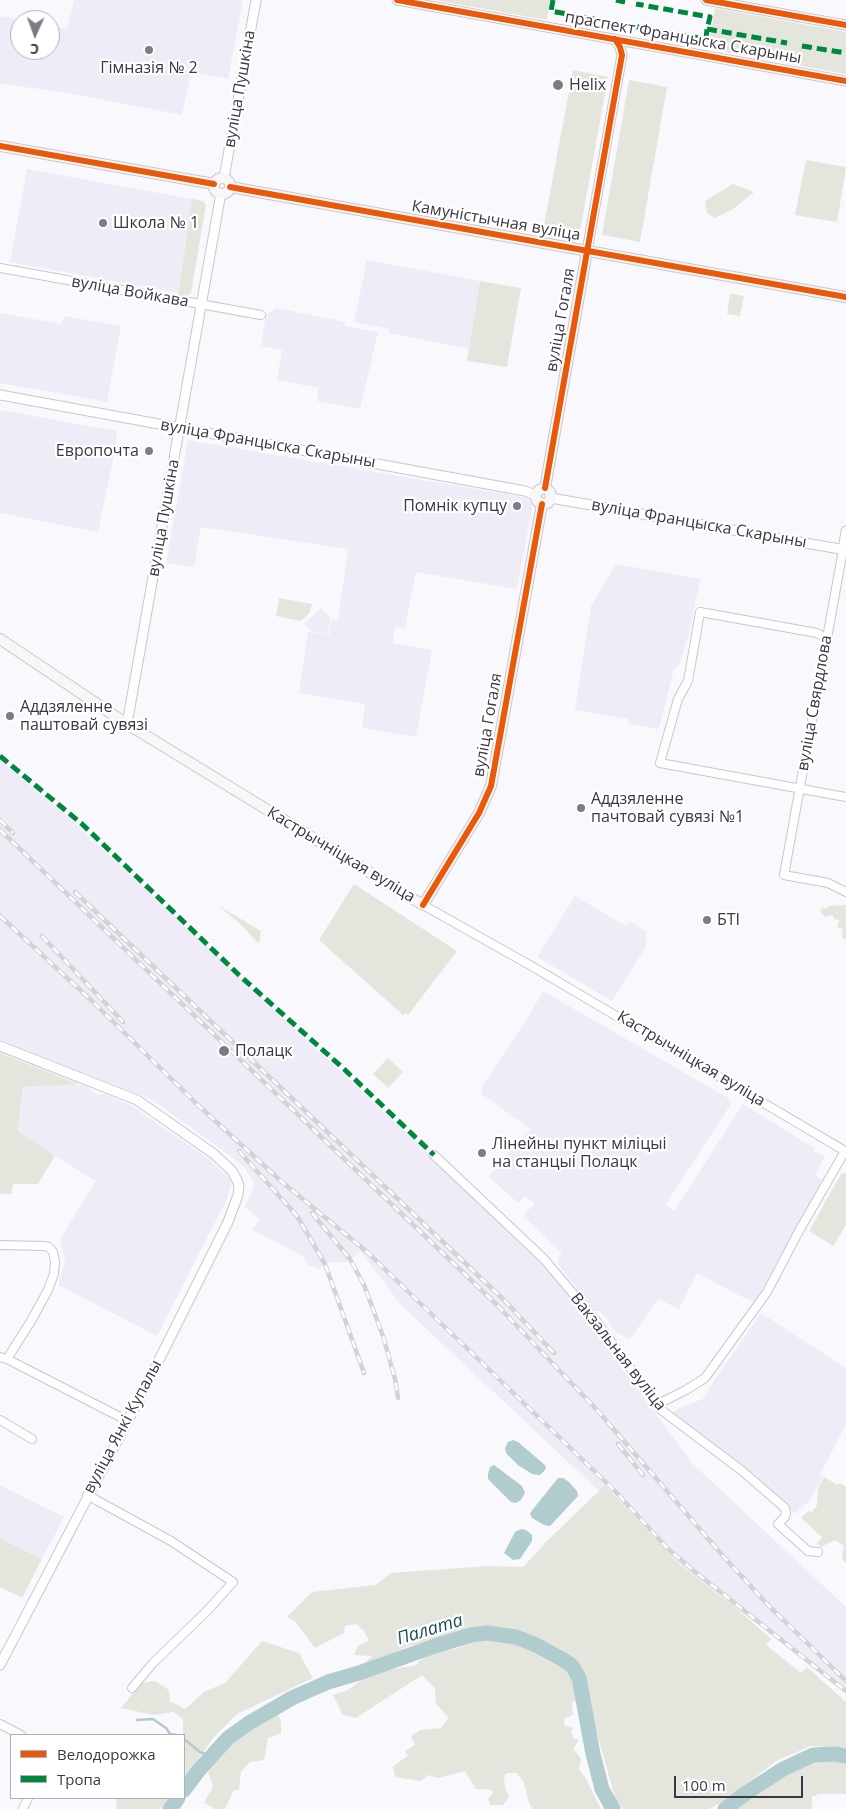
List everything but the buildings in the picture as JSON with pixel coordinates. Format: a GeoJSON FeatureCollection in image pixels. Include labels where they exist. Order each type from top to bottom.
{"type":"FeatureCollection","features":[{"type":"Feature","properties":{"kind":"main road"},"geometry":{"type":"LineString","coordinates":[[0,146],[214,184]]}},
{"type":"Feature","properties":{"kind":"main road"},"geometry":{"type":"LineString","coordinates":[[224,178],[229,181],[230,187],[227,192],[221,194],[216,190],[214,184],[218,179],[224,178]]}},
{"type":"Feature","properties":{"kind":"main road","name":"Камуністычная вуліца"},"geometry":{"type":"LineString","coordinates":[[230,187],[846,296]]}},
{"type":"Feature","properties":{"kind":"main road","name":"вуліца Гогаля"},"geometry":{"type":"LineString","coordinates":[[545,488],[587,251]]}},
{"type":"Feature","properties":{"kind":"main road"},"geometry":{"type":"LineString","coordinates":[[545,488],[550,492],[551,498],[548,503],[542,504],[537,501],[535,495],[539,490],[545,488]]}},
{"type":"Feature","properties":{"kind":"main road","name":"вуліца Гогаля"},"geometry":{"type":"LineString","coordinates":[[423,905],[479,813],[491,786],[542,504]]}},
{"type":"Feature","properties":{"kind":"main road","name":"Кастрычніцкая вуліца"},"geometry":{"type":"LineString","coordinates":[[0,639],[127,724],[423,905]]}},
{"type":"Feature","properties":{"kind":"street","name":"вуліца Пушкіна"},"geometry":{"type":"LineString","coordinates":[[224,178],[256,0]]}},
{"type":"Feature","properties":{"kind":"street","name":"праспект Францыска Скарыны"},"geometry":{"type":"LineString","coordinates":[[396,0],[846,81]]}},
{"type":"Feature","properties":{"kind":"street"},"geometry":{"type":"LineString","coordinates":[[706,0],[846,25]]}},
{"type":"Feature","properties":{"kind":"street","name":"вуліца Гогаля"},"geometry":{"type":"LineString","coordinates":[[587,251],[622,56],[616,39]]}},
{"type":"Feature","properties":{"kind":"street"},"geometry":{"type":"LineString","coordinates":[[622,56],[634,42]]}},
{"type":"Feature","properties":{"kind":"street","name":"вуліца Пушкіна"},"geometry":{"type":"LineString","coordinates":[[127,724],[221,194]]}},
{"type":"Feature","properties":{"kind":"street","name":"вуліца Войкава"},"geometry":{"type":"LineString","coordinates":[[0,268],[261,315]]}},
{"type":"Feature","properties":{"kind":"street","name":"вуліца Францыска Скарыны"},"geometry":{"type":"LineString","coordinates":[[0,395],[535,495]]}},
{"type":"Feature","properties":{"kind":"street","name":"вуліца Францыска Скарыны"},"geometry":{"type":"LineString","coordinates":[[551,498],[844,550]]}},
{"type":"Feature","properties":{"kind":"street","name":"вуліца Свярдлова"},"geometry":{"type":"LineString","coordinates":[[846,531],[784,875],[828,883],[846,892]]}},
{"type":"Feature","properties":{"kind":"street"},"geometry":{"type":"LineString","coordinates":[[827,639],[817,633],[700,612],[688,681],[678,699],[660,763],[846,797]]}},
{"type":"Feature","properties":{"kind":"street","name":"Кастрычніцкая вуліца"},"geometry":{"type":"LineString","coordinates":[[423,905],[535,968],[845,1151]]}},
{"type":"Feature","properties":{"kind":"street","name":"вуліца Янкі Купалы"},"geometry":{"type":"LineString","coordinates":[[0,1046],[137,1100],[214,1154],[232,1171],[239,1186],[228,1222],[149,1380],[126,1420],[0,1665]]}},
{"type":"Feature","properties":{"kind":"street"},"geometry":{"type":"LineString","coordinates":[[658,1404],[705,1378],[767,1292],[799,1231],[845,1151]]}},
{"type":"Feature","properties":{"kind":"street","name":"Вакзальная вуліца"},"geometry":{"type":"LineString","coordinates":[[434,1155],[544,1259],[598,1322],[664,1413],[741,1470],[785,1508],[786,1513],[778,1524],[808,1551],[818,1552]]}},
{"type":"Feature","properties":{"kind":"street"},"geometry":{"type":"LineString","coordinates":[[0,1246],[49,1247],[54,1252],[55,1261],[54,1274],[48,1290],[31,1321],[4,1358],[126,1420]]}},
{"type":"Feature","properties":{"kind":"street"},"geometry":{"type":"LineString","coordinates":[[0,1420],[32,1439]]}},
{"type":"Feature","properties":{"kind":"street"},"geometry":{"type":"LineString","coordinates":[[87,1495],[171,1541],[233,1582],[208,1610],[153,1663],[132,1688]]}},
{"type":"Feature","properties":{"kind":"street"},"geometry":{"type":"LineString","coordinates":[[0,1724],[19,1734]]}},
{"type":"Feature","properties":{"kind":"shaded area","name":"Гімназія № 2"},"geometry":{"type":"Polygon","coordinates":[[[74,0],[243,0],[228,79],[191,72],[182,115],[56,91],[0,84],[0,16],[10,18],[10,60],[60,60],[60,27],[67,29],[74,0]]]}},
{"type":"Feature","properties":{"kind":"shaded area"},"geometry":{"type":"Polygon","coordinates":[[[434,0],[550,0],[547,20],[434,0]]]}},
{"type":"Feature","properties":{"kind":"shaded area"},"geometry":{"type":"Polygon","coordinates":[[[715,8],[846,32],[846,74],[708,49],[715,8]]]}},
{"type":"Feature","properties":{"kind":"shaded area"},"geometry":{"type":"Polygon","coordinates":[[[573,70],[608,77],[580,231],[544,225],[573,70]]]}},
{"type":"Feature","properties":{"kind":"shaded area"},"geometry":{"type":"Polygon","coordinates":[[[629,80],[667,87],[640,242],[602,235],[629,80]]]}},
{"type":"Feature","properties":{"kind":"shaded area"},"geometry":{"type":"Polygon","coordinates":[[[806,160],[846,167],[837,222],[795,215],[806,160]]]}},
{"type":"Feature","properties":{"kind":"shaded area","name":"Школа № 1"},"geometry":{"type":"Polygon","coordinates":[[[27,169],[192,199],[178,293],[10,262],[27,169]]]}},
{"type":"Feature","properties":{"kind":"shaded area"},"geometry":{"type":"Polygon","coordinates":[[[733,184],[754,192],[733,209],[715,218],[707,213],[705,201],[733,184]]]}},
{"type":"Feature","properties":{"kind":"shaded area"},"geometry":{"type":"Polygon","coordinates":[[[192,199],[203,201],[206,205],[191,293],[186,296],[178,295],[192,199]]]}},
{"type":"Feature","properties":{"kind":"shaded area"},"geometry":{"type":"Polygon","coordinates":[[[367,260],[480,281],[469,349],[389,333],[389,329],[354,322],[367,260]]]}},
{"type":"Feature","properties":{"kind":"shaded area"},"geometry":{"type":"Polygon","coordinates":[[[480,281],[521,288],[507,367],[467,361],[480,281]]]}},
{"type":"Feature","properties":{"kind":"shaded area"},"geometry":{"type":"Polygon","coordinates":[[[730,294],[744,296],[740,316],[727,314],[730,294]]]}},
{"type":"Feature","properties":{"kind":"shaded area"},"geometry":{"type":"Polygon","coordinates":[[[276,308],[345,322],[345,326],[378,332],[360,409],[317,401],[319,388],[277,380],[282,350],[261,346],[266,315],[276,308]]]}},
{"type":"Feature","properties":{"kind":"shaded area"},"geometry":{"type":"Polygon","coordinates":[[[0,313],[62,324],[64,316],[121,326],[107,402],[0,383],[0,313]]]}},
{"type":"Feature","properties":{"kind":"shaded area"},"geometry":{"type":"Polygon","coordinates":[[[0,410],[117,431],[115,450],[98,532],[0,513],[0,410]]]}},
{"type":"Feature","properties":{"kind":"shaded area"},"geometry":{"type":"Polygon","coordinates":[[[188,440],[528,498],[532,508],[517,589],[416,572],[405,628],[395,627],[393,643],[432,650],[416,737],[362,728],[365,704],[299,693],[308,632],[329,635],[331,620],[338,620],[348,549],[201,527],[194,567],[166,563],[188,440]]]}},
{"type":"Feature","properties":{"kind":"shaded area"},"geometry":{"type":"Polygon","coordinates":[[[616,564],[700,579],[690,630],[679,665],[674,669],[659,729],[628,724],[628,719],[575,710],[591,606],[616,564]]]}},
{"type":"Feature","properties":{"kind":"shaded area"},"geometry":{"type":"Polygon","coordinates":[[[279,598],[312,604],[310,612],[301,621],[276,616],[279,598]]]}},
{"type":"Feature","properties":{"kind":"shaded area"},"geometry":{"type":"Polygon","coordinates":[[[321,608],[330,617],[328,634],[312,632],[304,624],[321,608]]]}},
{"type":"Feature","properties":{"kind":"shaded area"},"geometry":{"type":"Polygon","coordinates":[[[0,752],[5,757],[2,761],[73,821],[541,1259],[693,1464],[846,1607],[846,1690],[679,1564],[606,1485],[599,1491],[401,1305],[361,1252],[345,1262],[330,1262],[319,1269],[306,1264],[304,1257],[251,1230],[260,1220],[245,1207],[254,1187],[254,1182],[243,1166],[229,1155],[151,1099],[0,1040],[0,752]]]}},
{"type":"Feature","properties":{"kind":"shaded area"},"geometry":{"type":"Polygon","coordinates":[[[354,884],[457,951],[408,1015],[406,1013],[403,1015],[319,940],[354,884]]]}},
{"type":"Feature","properties":{"kind":"shaded area"},"geometry":{"type":"Polygon","coordinates":[[[575,896],[626,926],[629,921],[647,932],[645,948],[612,1001],[537,957],[575,896]]]}},
{"type":"Feature","properties":{"kind":"shaded area"},"geometry":{"type":"Polygon","coordinates":[[[846,905],[845,940],[842,937],[843,929],[837,927],[839,920],[834,919],[833,915],[825,917],[820,911],[822,908],[825,909],[830,906],[846,905]]]}},
{"type":"Feature","properties":{"kind":"shaded area"},"geometry":{"type":"Polygon","coordinates":[[[219,906],[261,931],[259,944],[240,924],[219,906]]]}},
{"type":"Feature","properties":{"kind":"shaded area"},"geometry":{"type":"Polygon","coordinates":[[[543,991],[728,1098],[731,1104],[666,1204],[674,1211],[743,1104],[814,1148],[813,1151],[825,1156],[815,1175],[822,1180],[755,1302],[697,1273],[679,1309],[658,1299],[631,1338],[628,1339],[614,1330],[607,1318],[599,1311],[594,1311],[558,1264],[558,1257],[562,1253],[523,1216],[535,1203],[525,1196],[518,1203],[489,1177],[530,1129],[482,1094],[482,1087],[543,991]]]}},
{"type":"Feature","properties":{"kind":"shaded area"},"geometry":{"type":"Polygon","coordinates":[[[0,1053],[79,1084],[23,1087],[18,1131],[55,1156],[38,1184],[13,1184],[11,1194],[0,1194],[0,1053]]]}},
{"type":"Feature","properties":{"kind":"shaded area"},"geometry":{"type":"Polygon","coordinates":[[[388,1058],[403,1072],[388,1088],[373,1074],[388,1058]]]}},
{"type":"Feature","properties":{"kind":"shaded area"},"geometry":{"type":"Polygon","coordinates":[[[72,1084],[87,1086],[97,1094],[105,1094],[132,1106],[209,1159],[232,1181],[226,1201],[157,1336],[58,1285],[65,1262],[60,1239],[96,1181],[18,1131],[23,1087],[72,1084]]]}},
{"type":"Feature","properties":{"kind":"shaded area"},"geometry":{"type":"Polygon","coordinates":[[[843,1173],[846,1174],[846,1225],[833,1246],[809,1231],[843,1173]]]}},
{"type":"Feature","properties":{"kind":"shaded area"},"geometry":{"type":"Polygon","coordinates":[[[761,1313],[846,1368],[846,1424],[820,1475],[824,1477],[809,1501],[795,1514],[744,1466],[672,1414],[678,1408],[703,1399],[761,1313]]]}},
{"type":"Feature","properties":{"kind":"shaded area"},"geometry":{"type":"Polygon","coordinates":[[[824,1477],[846,1487],[846,1564],[842,1559],[844,1546],[835,1540],[821,1547],[817,1543],[822,1537],[801,1518],[808,1511],[812,1512],[817,1505],[818,1489],[824,1477]]]}},
{"type":"Feature","properties":{"kind":"shaded area"},"geometry":{"type":"Polygon","coordinates":[[[0,1485],[64,1517],[42,1559],[0,1538],[0,1485]]]}},
{"type":"Feature","properties":{"kind":"shaded area"},"geometry":{"type":"Polygon","coordinates":[[[605,1485],[679,1564],[734,1606],[771,1639],[766,1645],[801,1673],[807,1667],[846,1702],[846,1748],[811,1746],[776,1761],[731,1797],[709,1809],[623,1809],[616,1801],[593,1720],[585,1678],[575,1660],[553,1646],[518,1632],[486,1628],[409,1646],[357,1670],[354,1668],[372,1656],[354,1655],[358,1646],[369,1641],[364,1631],[356,1624],[345,1626],[344,1633],[315,1648],[295,1621],[287,1617],[312,1592],[376,1585],[391,1573],[488,1566],[523,1567],[605,1485]]]}},
{"type":"Feature","properties":{"kind":"shaded area"},"geometry":{"type":"Polygon","coordinates":[[[0,1538],[42,1559],[22,1598],[0,1587],[0,1538]]]}},
{"type":"Feature","properties":{"kind":"shaded area"},"geometry":{"type":"Polygon","coordinates":[[[486,1639],[507,1642],[533,1650],[561,1666],[573,1680],[580,1701],[572,1702],[573,1715],[564,1719],[565,1726],[574,1728],[571,1731],[573,1738],[579,1740],[573,1749],[581,1758],[579,1770],[585,1777],[601,1809],[532,1809],[524,1783],[517,1773],[507,1773],[504,1776],[505,1788],[509,1797],[503,1805],[490,1805],[488,1799],[493,1793],[492,1790],[476,1789],[465,1771],[438,1778],[428,1775],[421,1781],[395,1777],[393,1766],[408,1756],[405,1751],[415,1745],[411,1736],[420,1730],[441,1728],[449,1718],[436,1704],[435,1688],[422,1675],[356,1718],[343,1715],[333,1695],[348,1690],[372,1673],[416,1665],[420,1660],[437,1651],[455,1649],[486,1639]]]}},
{"type":"Feature","properties":{"kind":"shaded area"},"geometry":{"type":"Polygon","coordinates":[[[262,1641],[299,1653],[313,1678],[237,1714],[214,1737],[185,1778],[183,1719],[173,1712],[154,1715],[121,1708],[141,1683],[155,1681],[169,1690],[170,1701],[185,1709],[204,1692],[225,1683],[262,1641]]]}},
{"type":"Feature","properties":{"kind":"shaded area"},"geometry":{"type":"Polygon","coordinates":[[[278,1715],[281,1721],[281,1733],[268,1738],[264,1760],[250,1762],[241,1772],[239,1790],[234,1790],[225,1809],[215,1809],[204,1803],[213,1786],[208,1772],[226,1750],[246,1733],[278,1715]]]}},
{"type":"Feature","properties":{"kind":"shaded area"},"geometry":{"type":"Polygon","coordinates":[[[833,1759],[846,1761],[846,1794],[819,1794],[812,1797],[812,1809],[734,1809],[786,1774],[817,1760],[833,1759]]]}},
{"type":"Feature","properties":{"kind":"shaded area"},"geometry":{"type":"Polygon","coordinates":[[[117,1799],[168,1799],[160,1809],[116,1809],[117,1799]]]}},
{"type":"Feature","properties":{"kind":"water"},"geometry":{"type":"Polygon","coordinates":[[[513,1440],[518,1442],[545,1465],[546,1469],[540,1475],[532,1474],[518,1465],[506,1453],[505,1448],[508,1442],[513,1440]]]}},
{"type":"Feature","properties":{"kind":"water"},"geometry":{"type":"Polygon","coordinates":[[[494,1465],[522,1486],[525,1493],[521,1500],[516,1503],[511,1502],[488,1479],[490,1467],[494,1465]]]}},
{"type":"Feature","properties":{"kind":"water"},"geometry":{"type":"Polygon","coordinates":[[[558,1478],[563,1478],[569,1482],[577,1491],[578,1496],[550,1526],[544,1525],[532,1518],[530,1513],[558,1478]]]}},
{"type":"Feature","properties":{"kind":"water"},"geometry":{"type":"Polygon","coordinates":[[[521,1529],[526,1530],[532,1535],[532,1541],[520,1559],[513,1560],[504,1553],[515,1532],[521,1529]]]}},
{"type":"Feature","properties":{"kind":"waterway","name":"Палата"},"geometry":{"type":"LineString","coordinates":[[185,1789],[228,1738],[249,1723],[292,1698],[328,1682],[435,1646],[471,1635],[487,1633],[516,1637],[536,1645],[572,1666],[579,1678],[593,1754],[602,1789],[613,1809]]}},
{"type":"Feature","properties":{"kind":"waterway"},"geometry":{"type":"LineString","coordinates":[[137,1720],[153,1719],[166,1728],[170,1734]]}},
{"type":"Feature","properties":{"kind":"waterway"},"geometry":{"type":"LineString","coordinates":[[185,1740],[200,1752],[212,1756]]}},
{"type":"Feature","properties":{"kind":"waterway","name":"Палата"},"geometry":{"type":"LineString","coordinates":[[725,1809],[783,1769],[813,1755],[835,1754],[846,1756]]}},
{"type":"Feature","properties":{"kind":"waterway","name":"Палата"},"geometry":{"type":"LineString","coordinates":[[170,1809],[177,1799]]}},
{"type":"Feature","properties":{"kind":"railway"},"geometry":{"type":"LineString","coordinates":[[0,820],[13,833]]}},
{"type":"Feature","properties":{"kind":"railway"},"geometry":{"type":"LineString","coordinates":[[0,830],[496,1304],[598,1411],[723,1556],[769,1606],[846,1681]]}},
{"type":"Feature","properties":{"kind":"railway"},"geometry":{"type":"LineString","coordinates":[[75,892],[503,1299],[554,1353]]}},
{"type":"Feature","properties":{"kind":"railway"},"geometry":{"type":"LineString","coordinates":[[0,916],[91,1000],[199,1106],[282,1182],[366,1251],[615,1491],[668,1549],[846,1691]]}},
{"type":"Feature","properties":{"kind":"railway"},"geometry":{"type":"LineString","coordinates":[[42,936],[123,1022]]}},
{"type":"Feature","properties":{"kind":"railway"},"geometry":{"type":"LineString","coordinates":[[239,1151],[297,1216],[325,1264],[364,1373]]}},
{"type":"Feature","properties":{"kind":"railway"},"geometry":{"type":"LineString","coordinates":[[312,1213],[350,1259],[364,1285],[383,1336],[395,1379],[398,1398]]}},
{"type":"Feature","properties":{"kind":"railway"},"geometry":{"type":"LineString","coordinates":[[618,1444],[643,1475]]}},
{"type":"Feature","properties":{"kind":"marked path"},"geometry":{"type":"LineString","coordinates":[[553,0],[551,11],[621,24]]}},
{"type":"Feature","properties":{"kind":"marked path"},"geometry":{"type":"LineString","coordinates":[[616,0],[625,2]]}},
{"type":"Feature","properties":{"kind":"marked path"},"geometry":{"type":"LineString","coordinates":[[632,26],[706,39],[710,17],[636,4]]}},
{"type":"Feature","properties":{"kind":"marked path"},"geometry":{"type":"LineString","coordinates":[[707,29],[787,43]]}},
{"type":"Feature","properties":{"kind":"marked path"},"geometry":{"type":"LineString","coordinates":[[802,46],[846,53]]}},
{"type":"Feature","properties":{"kind":"marked path"},"geometry":{"type":"LineString","coordinates":[[0,756],[82,824],[239,975],[344,1069],[434,1155]]}},
{"type":"Feature","properties":{"kind":"cycle path"},"geometry":{"type":"LineString","coordinates":[[397,0],[846,81]]}},
{"type":"Feature","properties":{"kind":"cycle path"},"geometry":{"type":"LineString","coordinates":[[706,0],[846,25]]}},
{"type":"Feature","properties":{"kind":"cycle path"},"geometry":{"type":"LineString","coordinates":[[545,488],[622,55],[615,39]]}},
{"type":"Feature","properties":{"kind":"cycle path"},"geometry":{"type":"LineString","coordinates":[[0,146],[214,184]]}},
{"type":"Feature","properties":{"kind":"cycle path"},"geometry":{"type":"LineString","coordinates":[[230,187],[846,297]]}},
{"type":"Feature","properties":{"kind":"cycle path"},"geometry":{"type":"LineString","coordinates":[[423,905],[479,813],[491,786],[542,504]]}},
{"type":"Feature","properties":{"kind":"place","name":"Гімназія № 2"},"geometry":{"type":"Point","coordinates":[149,50]}},
{"type":"Feature","properties":{"kind":"place","name":"Helix"},"geometry":{"type":"Point","coordinates":[558,85]}},
{"type":"Feature","properties":{"kind":"place","name":"Школа № 1"},"geometry":{"type":"Point","coordinates":[103,223]}},
{"type":"Feature","properties":{"kind":"place","name":"Европочта"},"geometry":{"type":"Point","coordinates":[149,451]}},
{"type":"Feature","properties":{"kind":"place","name":"Помнік купцу"},"geometry":{"type":"Point","coordinates":[517,506]}},
{"type":"Feature","properties":{"kind":"place","name":"Аддзяленне паштовай сувязі"},"geometry":{"type":"Point","coordinates":[10,716]}},
{"type":"Feature","properties":{"kind":"place","name":"Аддзяленне пачтовай сувязі №1"},"geometry":{"type":"Point","coordinates":[581,808]}},
{"type":"Feature","properties":{"kind":"place","name":"БТІ"},"geometry":{"type":"Point","coordinates":[707,920]}},
{"type":"Feature","properties":{"kind":"place","name":"Полацк"},"geometry":{"type":"Point","coordinates":[224,1051]}},
{"type":"Feature","properties":{"kind":"place","name":"Лінейны пункт міліцыі на станцыі Полацк"},"geometry":{"type":"Point","coordinates":[482,1153]}}]}
